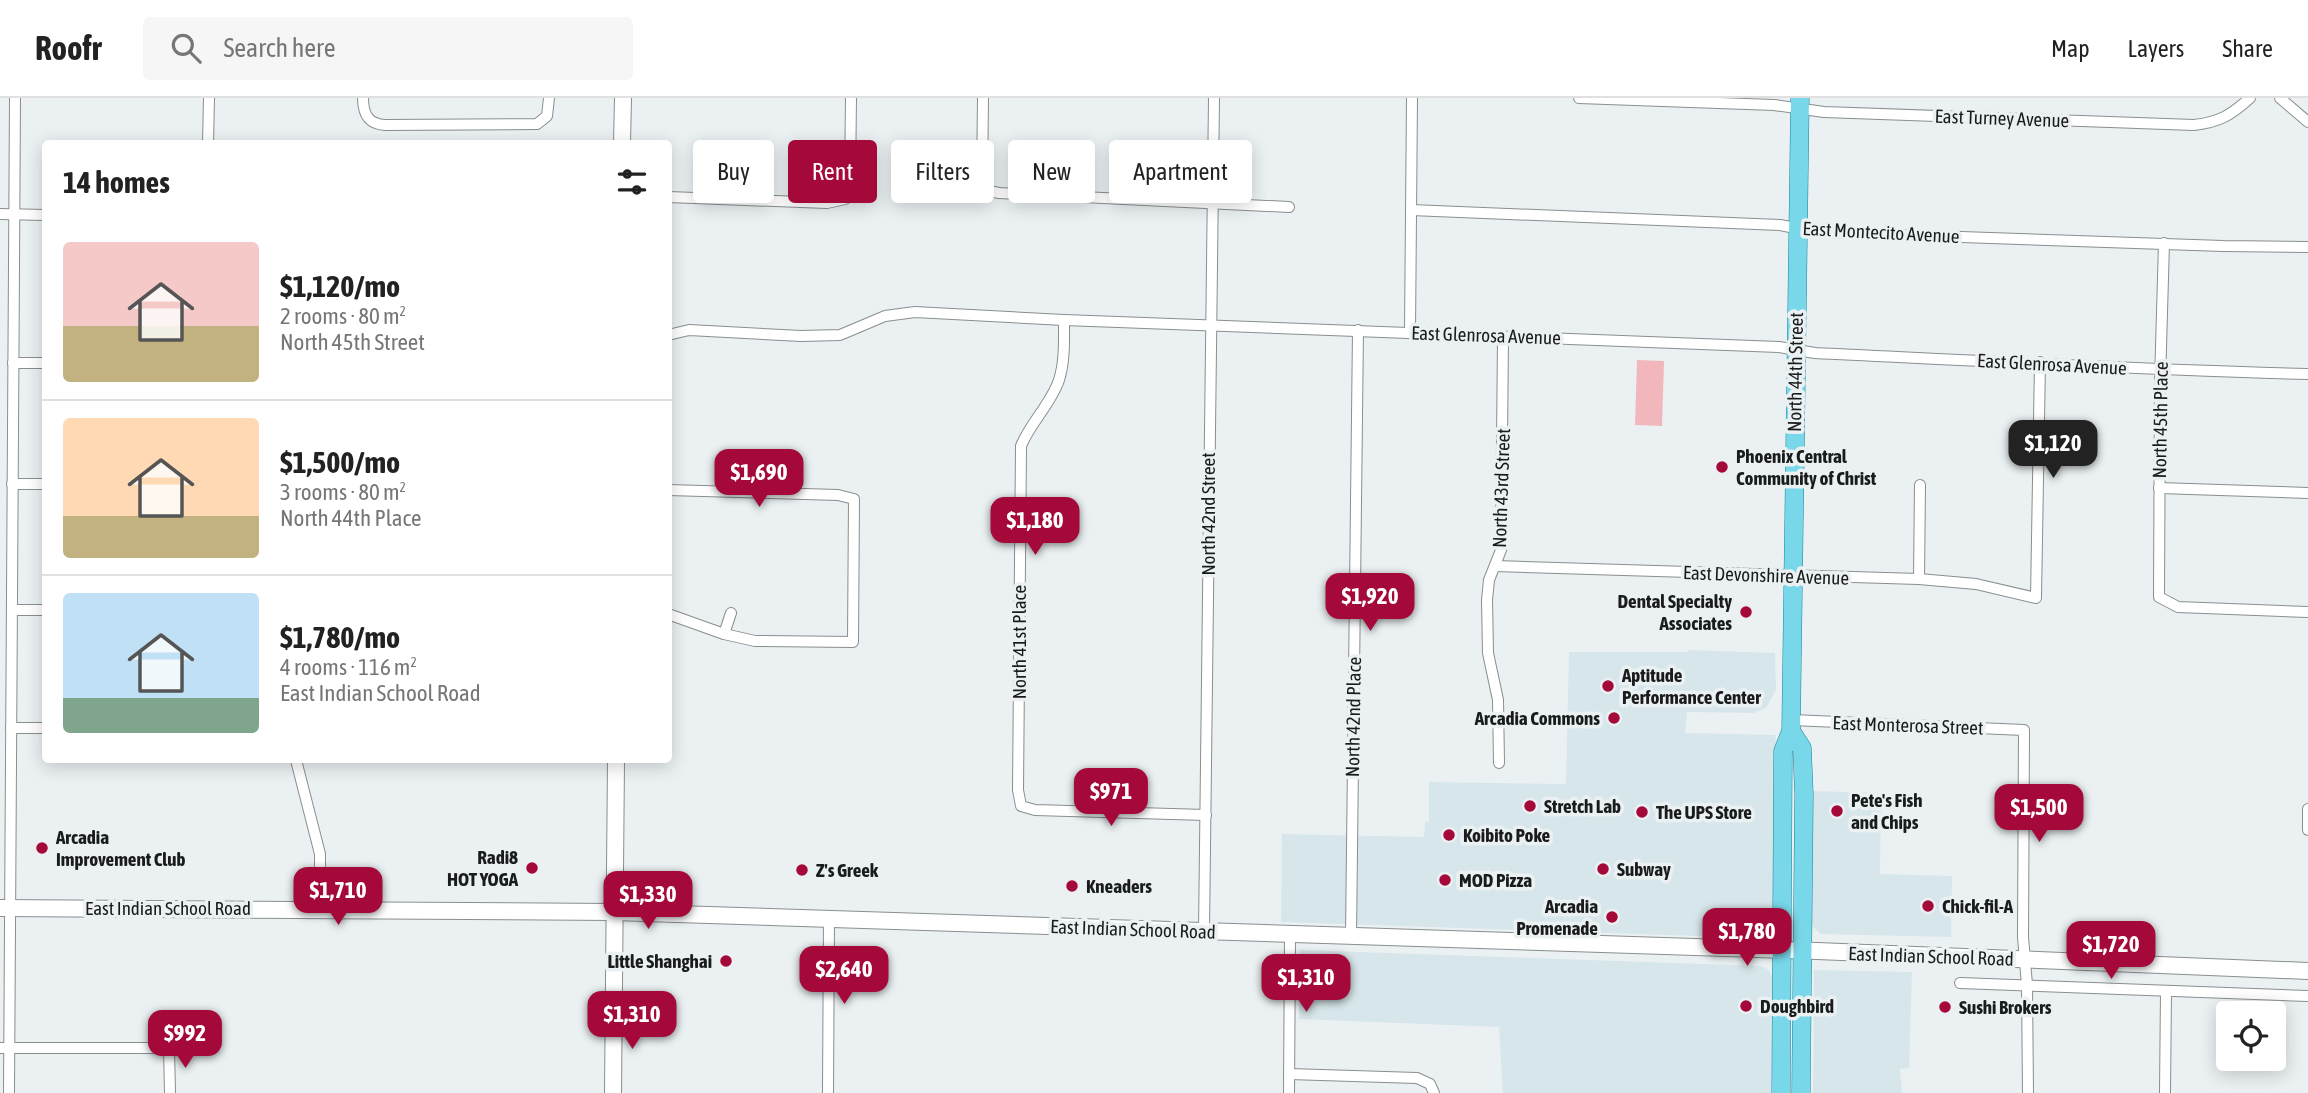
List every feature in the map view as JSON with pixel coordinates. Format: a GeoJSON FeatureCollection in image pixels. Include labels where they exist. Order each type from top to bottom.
{"type":"FeatureCollection","features":[{"type":"Feature","properties":{"kind":"main road"},"geometry":{"type":"LineString","coordinates":[[622,140],[623,98]]}},
{"type":"Feature","properties":{"kind":"main road","name":"North 44th Street"},"geometry":{"type":"LineString","coordinates":[[1781,1093],[1783,751],[1791,725],[1799,103]]}},
{"type":"Feature","properties":{"kind":"main road","name":"North 44th Street"},"geometry":{"type":"LineString","coordinates":[[1791,725],[1802,748],[1801,1093]]}},
{"type":"Feature","properties":{"kind":"main road"},"geometry":{"type":"LineString","coordinates":[[613,1093],[616,763]]}},
{"type":"Feature","properties":{"kind":"main road","name":"East Indian School Road"},"geometry":{"type":"LineString","coordinates":[[5,908],[614,912],[1782,950],[2308,971]]}},
{"type":"Feature","properties":{"kind":"street"},"geometry":{"type":"LineString","coordinates":[[9,1093],[5,1048],[5,908],[7,722],[12,610],[6,520],[12,484],[15,98]]}},
{"type":"Feature","properties":{"kind":"street"},"geometry":{"type":"LineString","coordinates":[[208,98],[208,140]]}},
{"type":"Feature","properties":{"kind":"street"},"geometry":{"type":"LineString","coordinates":[[363,98],[366,116],[374,123],[385,125],[537,124],[547,116],[550,98]]}},
{"type":"Feature","properties":{"kind":"street"},"geometry":{"type":"LineString","coordinates":[[672,197],[827,203],[845,200],[850,183],[851,98]]}},
{"type":"Feature","properties":{"kind":"street"},"geometry":{"type":"LineString","coordinates":[[983,98],[984,190],[1109,198]]}},
{"type":"Feature","properties":{"kind":"street","name":"North 42nd Street"},"geometry":{"type":"LineString","coordinates":[[1213,140],[1214,98]]}},
{"type":"Feature","properties":{"kind":"street"},"geometry":{"type":"LineString","coordinates":[[1410,332],[1412,98]]}},
{"type":"Feature","properties":{"kind":"street","name":"East Turney Avenue"},"geometry":{"type":"LineString","coordinates":[[1579,98],[1774,106],[1799,103],[1824,112],[2194,125],[2233,114],[2250,98]]}},
{"type":"Feature","properties":{"kind":"street"},"geometry":{"type":"LineString","coordinates":[[2280,98],[2308,122]]}},
{"type":"Feature","properties":{"kind":"street","name":"North 42nd Street"},"geometry":{"type":"LineString","coordinates":[[1204,931],[1212,203]]}},
{"type":"Feature","properties":{"kind":"street"},"geometry":{"type":"LineString","coordinates":[[1227,203],[1289,207]]}},
{"type":"Feature","properties":{"kind":"street","name":"East Montecito Avenue"},"geometry":{"type":"LineString","coordinates":[[1411,210],[1766,225],[1816,232],[2308,247]]}},
{"type":"Feature","properties":{"kind":"street"},"geometry":{"type":"LineString","coordinates":[[0,214],[42,215]]}},
{"type":"Feature","properties":{"kind":"street","name":"North 45th Place"},"geometry":{"type":"LineString","coordinates":[[2164,243],[2159,597],[2178,607],[2308,611]]}},
{"type":"Feature","properties":{"kind":"street","name":"East Glenrosa Avenue"},"geometry":{"type":"LineString","coordinates":[[672,334],[689,330],[801,336],[840,335],[885,316],[915,312],[1765,347],[1796,351],[2076,366],[2308,374]]}},
{"type":"Feature","properties":{"kind":"street","name":"North 41st Place"},"geometry":{"type":"LineString","coordinates":[[1065,320],[1063,366],[1058,383],[1027,431],[1021,446],[1018,790],[1021,806],[1035,810],[1206,815]]}},
{"type":"Feature","properties":{"kind":"street","name":"North 42nd Place"},"geometry":{"type":"LineString","coordinates":[[1351,936],[1358,330]]}},
{"type":"Feature","properties":{"kind":"street","name":"North 43rd Street"},"geometry":{"type":"LineString","coordinates":[[1499,762],[1498,700],[1488,653],[1487,613],[1489,580],[1501,550],[1503,336]]}},
{"type":"Feature","properties":{"kind":"street","name":"East Devonshire Avenue"},"geometry":{"type":"LineString","coordinates":[[1495,566],[1919,579],[1976,584],[2036,598],[2040,362]]}},
{"type":"Feature","properties":{"kind":"street"},"geometry":{"type":"LineString","coordinates":[[0,373],[42,364]]}},
{"type":"Feature","properties":{"kind":"street"},"geometry":{"type":"LineString","coordinates":[[12,484],[42,484]]}},
{"type":"Feature","properties":{"kind":"street"},"geometry":{"type":"LineString","coordinates":[[1919,579],[1920,485]]}},
{"type":"Feature","properties":{"kind":"street"},"geometry":{"type":"LineString","coordinates":[[2159,488],[2308,493]]}},
{"type":"Feature","properties":{"kind":"street"},"geometry":{"type":"LineString","coordinates":[[672,490],[838,495],[854,499],[853,642],[755,641],[724,634],[672,615]]}},
{"type":"Feature","properties":{"kind":"street"},"geometry":{"type":"LineString","coordinates":[[12,610],[42,610]]}},
{"type":"Feature","properties":{"kind":"street"},"geometry":{"type":"LineString","coordinates":[[724,634],[731,613]]}},
{"type":"Feature","properties":{"kind":"street"},"geometry":{"type":"LineString","coordinates":[[7,722],[42,727]]}},
{"type":"Feature","properties":{"kind":"street","name":"East Monterosa Street"},"geometry":{"type":"LineString","coordinates":[[1791,725],[2024,730],[2025,959]]}},
{"type":"Feature","properties":{"kind":"street"},"geometry":{"type":"LineString","coordinates":[[297,763],[320,854],[320,909]]}},
{"type":"Feature","properties":{"kind":"street"},"geometry":{"type":"LineString","coordinates":[[2308,809],[2308,830]]}},
{"type":"Feature","properties":{"kind":"street"},"geometry":{"type":"LineString","coordinates":[[828,1093],[829,919]]}},
{"type":"Feature","properties":{"kind":"street"},"geometry":{"type":"LineString","coordinates":[[1289,1093],[1290,934]]}},
{"type":"Feature","properties":{"kind":"street"},"geometry":{"type":"LineString","coordinates":[[2025,959],[2028,985],[2028,1093]]}},
{"type":"Feature","properties":{"kind":"street","name":"East Indian School Road"},"geometry":{"type":"LineString","coordinates":[[1960,983],[2308,996]]}},
{"type":"Feature","properties":{"kind":"street"},"geometry":{"type":"LineString","coordinates":[[2165,1093],[2166,991]]}},
{"type":"Feature","properties":{"kind":"street"},"geometry":{"type":"LineString","coordinates":[[5,1048],[169,1048],[170,1093]]}},
{"type":"Feature","properties":{"kind":"street"},"geometry":{"type":"LineString","coordinates":[[1289,1074],[1417,1078],[1432,1089]]}},
{"type":"Feature","properties":{"kind":"shaded area"},"geometry":{"type":"Polygon","coordinates":[[[1637,360],[1664,361],[1662,426],[1635,425],[1637,360]]]}},
{"type":"Feature","properties":{"kind":"shaded area"},"geometry":{"type":"Polygon","coordinates":[[[1688,650],[1775,653],[1776,690],[1766,708],[1754,713],[1687,712],[1685,733],[1776,735],[1773,925],[1768,935],[1759,938],[1281,922],[1282,834],[1424,837],[1425,822],[1429,821],[1429,782],[1566,784],[1569,652],[1688,650]]]}},
{"type":"Feature","properties":{"kind":"shaded area"},"geometry":{"type":"Polygon","coordinates":[[[1812,791],[1881,793],[1880,874],[1952,876],[1951,937],[1821,934],[1810,924],[1812,791]]]}},
{"type":"Feature","properties":{"kind":"shaded area"},"geometry":{"type":"Polygon","coordinates":[[[1300,950],[1761,966],[1769,970],[1772,978],[1771,1093],[1503,1093],[1499,1027],[1299,1019],[1300,950]]]}},
{"type":"Feature","properties":{"kind":"shaded area"},"geometry":{"type":"Polygon","coordinates":[[[1814,970],[1912,972],[1909,1068],[1900,1069],[1902,1093],[1813,1093],[1814,970]]]}},
{"type":"Feature","properties":{"kind":"place","name":"Phoenix Central Community of Christ"},"geometry":{"type":"Point","coordinates":[1722,467]}},
{"type":"Feature","properties":{"kind":"place","name":"Dental Specialty Associates"},"geometry":{"type":"Point","coordinates":[1746,612]}},
{"type":"Feature","properties":{"kind":"place","name":"Aptitude Performance Center"},"geometry":{"type":"Point","coordinates":[1608,686]}},
{"type":"Feature","properties":{"kind":"place","name":"Arcadia Commons"},"geometry":{"type":"Point","coordinates":[1614,718]}},
{"type":"Feature","properties":{"kind":"place","name":"Stretch Lab"},"geometry":{"type":"Point","coordinates":[1530,806]}},
{"type":"Feature","properties":{"kind":"place","name":"Pete's Fish and Chips"},"geometry":{"type":"Point","coordinates":[1837,811]}},
{"type":"Feature","properties":{"kind":"place","name":"The UPS Store"},"geometry":{"type":"Point","coordinates":[1642,812]}},
{"type":"Feature","properties":{"kind":"place","name":"Koibito Poke"},"geometry":{"type":"Point","coordinates":[1449,835]}},
{"type":"Feature","properties":{"kind":"place","name":"Arcadia Improvement Club"},"geometry":{"type":"Point","coordinates":[42,848]}},
{"type":"Feature","properties":{"kind":"place","name":"Radi8 HOT YOGA"},"geometry":{"type":"Point","coordinates":[532,868]}},
{"type":"Feature","properties":{"kind":"place","name":"Subway"},"geometry":{"type":"Point","coordinates":[1603,869]}},
{"type":"Feature","properties":{"kind":"place","name":"Z's Greek"},"geometry":{"type":"Point","coordinates":[802,870]}},
{"type":"Feature","properties":{"kind":"place","name":"MOD Pizza"},"geometry":{"type":"Point","coordinates":[1445,880]}},
{"type":"Feature","properties":{"kind":"place","name":"Kneaders"},"geometry":{"type":"Point","coordinates":[1072,886]}},
{"type":"Feature","properties":{"kind":"place","name":"Chick-fil-A"},"geometry":{"type":"Point","coordinates":[1928,906]}},
{"type":"Feature","properties":{"kind":"place","name":"Arcadia Promenade"},"geometry":{"type":"Point","coordinates":[1612,917]}},
{"type":"Feature","properties":{"kind":"place","name":"Little Shanghai"},"geometry":{"type":"Point","coordinates":[726,961]}},
{"type":"Feature","properties":{"kind":"place","name":"Doughbird"},"geometry":{"type":"Point","coordinates":[1746,1006]}},
{"type":"Feature","properties":{"kind":"place","name":"Sushi Brokers"},"geometry":{"type":"Point","coordinates":[1945,1007]}}]}
